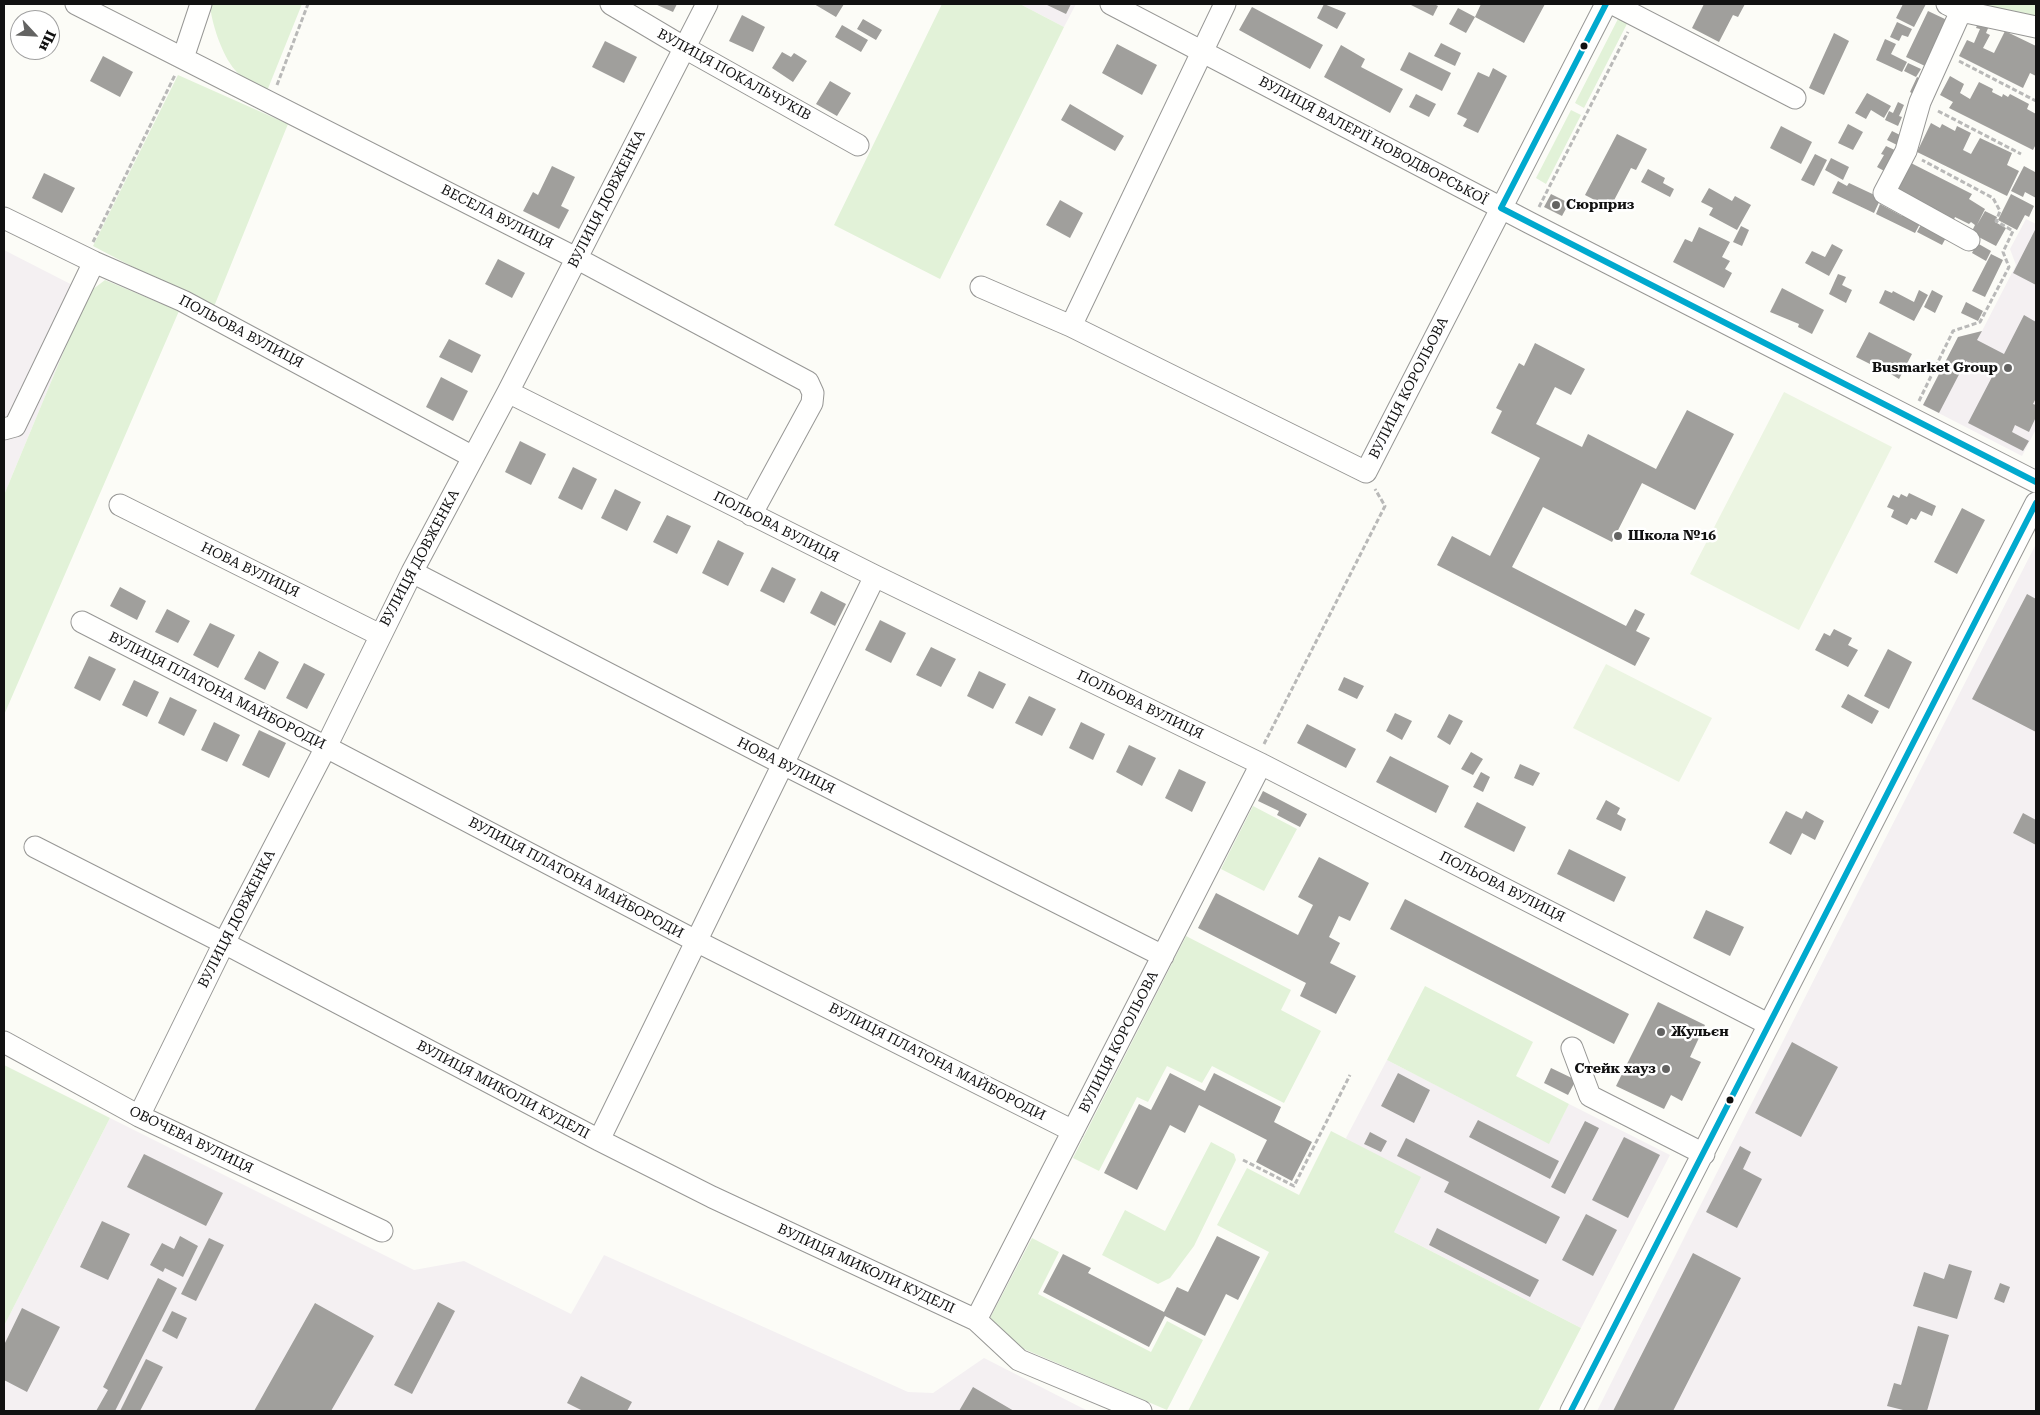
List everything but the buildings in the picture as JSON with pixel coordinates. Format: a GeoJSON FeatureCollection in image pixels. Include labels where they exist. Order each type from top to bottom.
{"type":"FeatureCollection","features":[{"type":"Feature","properties":{"kind":"street","name":"ВЕСЕЛА ВУЛИЦЯ"},"geometry":{"type":"LineString","coordinates":[[76,4],[576,258],[808,382],[813,393],[812,403],[751,515]]}},
{"type":"Feature","properties":{"kind":"street"},"geometry":{"type":"LineString","coordinates":[[183,58],[201,4]]}},
{"type":"Feature","properties":{"kind":"street","name":"ВУЛИЦЯ ПОКАЛЬЧУКІВ"},"geometry":{"type":"LineString","coordinates":[[611,4],[685,48],[858,145]]}},
{"type":"Feature","properties":{"kind":"street","name":"ВУЛИЦЯ ДОВЖЕНКА"},"geometry":{"type":"LineString","coordinates":[[139,1116],[224,943],[326,747],[412,572],[508,392],[707,4]]}},
{"type":"Feature","properties":{"kind":"street","name":"ВУЛИЦЯ ВАЛЕРІЇ НОВОДВОРСЬКОЇ"},"geometry":{"type":"LineString","coordinates":[[1112,4],[1501,208],[2036,482]]}},
{"type":"Feature","properties":{"kind":"street"},"geometry":{"type":"LineString","coordinates":[[1071,326],[1201,50],[1225,4]]}},
{"type":"Feature","properties":{"kind":"street","name":"ВУЛИЦЯ КОРОЛЬОВА"},"geometry":{"type":"LineString","coordinates":[[981,287],[1071,326],[1366,472],[1606,4]]}},
{"type":"Feature","properties":{"kind":"street"},"geometry":{"type":"LineString","coordinates":[[1613,4],[1795,98]]}},
{"type":"Feature","properties":{"kind":"street"},"geometry":{"type":"LineString","coordinates":[[1969,240],[1884,193],[1906,151],[1920,102],[1943,53],[1954,7],[2036,27]]}},
{"type":"Feature","properties":{"kind":"street","name":"ПОЛЬОВА ВУЛИЦЯ"},"geometry":{"type":"LineString","coordinates":[[4,218],[89,260],[184,301],[473,457]]}},
{"type":"Feature","properties":{"kind":"street"},"geometry":{"type":"LineString","coordinates":[[4,429],[15,426],[89,260]]}},
{"type":"Feature","properties":{"kind":"street","name":"ПОЛЬОВА ВУЛИЦЯ"},"geometry":{"type":"LineString","coordinates":[[508,392],[751,515],[1261,764],[1768,1024]]}},
{"type":"Feature","properties":{"kind":"street"},"geometry":{"type":"LineString","coordinates":[[1571,1411],[2036,503]]}},
{"type":"Feature","properties":{"kind":"street","name":"НОВА ВУЛИЦЯ"},"geometry":{"type":"LineString","coordinates":[[120,505],[380,635]]}},
{"type":"Feature","properties":{"kind":"street","name":"НОВА ВУЛИЦЯ"},"geometry":{"type":"LineString","coordinates":[[412,572],[783,764],[1163,956]]}},
{"type":"Feature","properties":{"kind":"street"},"geometry":{"type":"LineString","coordinates":[[598,1140],[875,576]]}},
{"type":"Feature","properties":{"kind":"street","name":"ВУЛИЦЯ ПЛАТОНА МАЙБОРОДИ"},"geometry":{"type":"LineString","coordinates":[[82,622],[326,747],[696,941],[1073,1131]]}},
{"type":"Feature","properties":{"kind":"street","name":"ВУЛИЦЯ КОРОЛЬОВА"},"geometry":{"type":"LineString","coordinates":[[976,1320],[1261,764]]}},
{"type":"Feature","properties":{"kind":"street","name":"ВУЛИЦЯ МИКОЛИ КУДЕЛІ"},"geometry":{"type":"LineString","coordinates":[[35,847],[224,943],[598,1140],[712,1197],[976,1320],[1019,1360],[1141,1411]]}},
{"type":"Feature","properties":{"kind":"street","name":"ОВОЧЕВА ВУЛИЦЯ"},"geometry":{"type":"LineString","coordinates":[[4,1042],[139,1116],[382,1232]]}},
{"type":"Feature","properties":{"kind":"street"},"geometry":{"type":"LineString","coordinates":[[1572,1048],[1590,1096],[1704,1154]]}},
{"type":"Feature","properties":{"kind":"path"},"geometry":{"type":"LineString","coordinates":[[270,103],[308,4]]}},
{"type":"Feature","properties":{"kind":"path"},"geometry":{"type":"LineString","coordinates":[[1530,223],[1637,16]]}},
{"type":"Feature","properties":{"kind":"path"},"geometry":{"type":"LineString","coordinates":[[1943,53],[2036,101]]}},
{"type":"Feature","properties":{"kind":"path"},"geometry":{"type":"LineString","coordinates":[[89,260],[183,58]]}},
{"type":"Feature","properties":{"kind":"path"},"geometry":{"type":"LineString","coordinates":[[1920,102],[2021,154]]}},
{"type":"Feature","properties":{"kind":"path"},"geometry":{"type":"LineString","coordinates":[[1906,151],[1993,198],[2000,211],[1996,221],[2013,231],[2003,252],[2008,266],[1980,322],[1953,331],[1911,418]]}},
{"type":"Feature","properties":{"kind":"path"},"geometry":{"type":"LineString","coordinates":[[1261,764],[1261,750],[1385,506],[1366,472]]}},
{"type":"Feature","properties":{"kind":"path"},"geometry":{"type":"LineString","coordinates":[[1244,1160],[1294,1186],[1350,1075]]}},
{"type":"Feature","properties":{"kind":"shaded area"},"geometry":{"type":"Polygon","coordinates":[[[1020,4],[1076,4],[1064,27],[1020,4]]]}},
{"type":"Feature","properties":{"kind":"shaded area"},"geometry":{"type":"Polygon","coordinates":[[[2026,219],[2036,224],[2036,429],[2022,456],[1923,405],[1958,337],[1982,331],[2016,265],[2010,249],[2026,219]]]}},
{"type":"Feature","properties":{"kind":"shaded area"},"geometry":{"type":"Polygon","coordinates":[[[4,250],[88,293],[4,495],[4,250]]]}},
{"type":"Feature","properties":{"kind":"shaded area"},"geometry":{"type":"Polygon","coordinates":[[[2036,544],[2036,1411],[1597,1411],[1860,888],[2036,544]]]}},
{"type":"Feature","properties":{"kind":"shaded area"},"geometry":{"type":"Polygon","coordinates":[[[1387,1060],[1549,1143],[1569,1104],[1670,1155],[1581,1328],[1394,1232],[1346,1138],[1387,1060]]]}},
{"type":"Feature","properties":{"kind":"shaded area"},"geometry":{"type":"Polygon","coordinates":[[[110,1118],[414,1270],[464,1261],[571,1314],[604,1255],[908,1392],[933,1393],[984,1358],[1088,1411],[4,1411],[4,1326],[110,1118]]]}},
{"type":"Feature","properties":{"kind":"green space"},"geometry":{"type":"Polygon","coordinates":[[[210,4],[302,4],[267,91],[245,80],[230,64],[212,20],[210,4]]]}},
{"type":"Feature","properties":{"kind":"green space"},"geometry":{"type":"Polygon","coordinates":[[[942,4],[1020,4],[1064,27],[940,279],[834,225],[942,4]]]}},
{"type":"Feature","properties":{"kind":"green space"},"geometry":{"type":"Polygon","coordinates":[[[1958,4],[2036,4],[2036,22],[1958,4]]]}},
{"type":"Feature","properties":{"kind":"green space"},"geometry":{"type":"Polygon","coordinates":[[[1621,13],[1630,18],[1584,108],[1575,103],[1621,13]]]}},
{"type":"Feature","properties":{"kind":"green space"},"geometry":{"type":"Polygon","coordinates":[[[178,75],[288,124],[213,309],[93,246],[178,75]]]}},
{"type":"Feature","properties":{"kind":"green space"},"geometry":{"type":"Polygon","coordinates":[[[1571,110],[1581,115],[1546,184],[1536,178],[1571,110]]]}},
{"type":"Feature","properties":{"kind":"green space"},"geometry":{"type":"Polygon","coordinates":[[[105,280],[179,311],[4,715],[4,495],[88,293],[105,280]]]}},
{"type":"Feature","properties":{"kind":"green space"},"geometry":{"type":"Polygon","coordinates":[[[1784,392],[1892,447],[1799,630],[1690,574],[1784,392]]]}},
{"type":"Feature","properties":{"kind":"green space"},"geometry":{"type":"Polygon","coordinates":[[[1606,664],[1712,718],[1679,782],[1573,728],[1606,664]]]}},
{"type":"Feature","properties":{"kind":"green space"},"geometry":{"type":"Polygon","coordinates":[[[1253,806],[1297,829],[1264,891],[1221,869],[1253,806]]]}},
{"type":"Feature","properties":{"kind":"green space"},"geometry":{"type":"Polygon","coordinates":[[[1186,936],[1291,990],[1281,1010],[1321,1031],[1284,1103],[1212,1066],[1202,1083],[1167,1066],[1148,1102],[1137,1097],[1099,1171],[1073,1158],[1186,936]]]}},
{"type":"Feature","properties":{"kind":"green space"},"geometry":{"type":"Polygon","coordinates":[[[1425,986],[1533,1042],[1516,1076],[1569,1104],[1549,1144],[1387,1060],[1425,986]]]}},
{"type":"Feature","properties":{"kind":"green space"},"geometry":{"type":"Polygon","coordinates":[[[4,1065],[110,1118],[4,1326],[4,1065]]]}},
{"type":"Feature","properties":{"kind":"green space"},"geometry":{"type":"Polygon","coordinates":[[[1331,1131],[1421,1177],[1394,1232],[1581,1328],[1538,1411],[1188,1411],[1269,1252],[1217,1225],[1247,1168],[1299,1195],[1331,1131]]]}},
{"type":"Feature","properties":{"kind":"green space"},"geometry":{"type":"Polygon","coordinates":[[[1211,1142],[1234,1154],[1236,1160],[1194,1246],[1170,1278],[1158,1284],[1102,1255],[1125,1210],[1165,1231],[1211,1142]]]}},
{"type":"Feature","properties":{"kind":"green space"},"geometry":{"type":"Polygon","coordinates":[[[1032,1238],[1059,1252],[1038,1294],[1151,1352],[1167,1321],[1203,1340],[1167,1410],[1024,1349],[989,1320],[1032,1238]]]}},
{"type":"Feature","properties":{"kind":"transit line"},"geometry":{"type":"LineString","coordinates":[[1606,4],[1501,208],[2036,482]]}},
{"type":"Feature","properties":{"kind":"transit line"},"geometry":{"type":"LineString","coordinates":[[1571,1411],[2036,503]]}},
{"type":"Feature","properties":{"kind":"place","name":"Сюрприз"},"geometry":{"type":"Point","coordinates":[1556,205]}},
{"type":"Feature","properties":{"kind":"place","name":"Busmarket Group"},"geometry":{"type":"Point","coordinates":[2008,368]}},
{"type":"Feature","properties":{"kind":"place","name":"Школа №16"},"geometry":{"type":"Point","coordinates":[1618,536]}},
{"type":"Feature","properties":{"kind":"place","name":"Жульєн"},"geometry":{"type":"Point","coordinates":[1661,1032]}},
{"type":"Feature","properties":{"kind":"place","name":"Стейк хауз"},"geometry":{"type":"Point","coordinates":[1666,1069]}}]}
